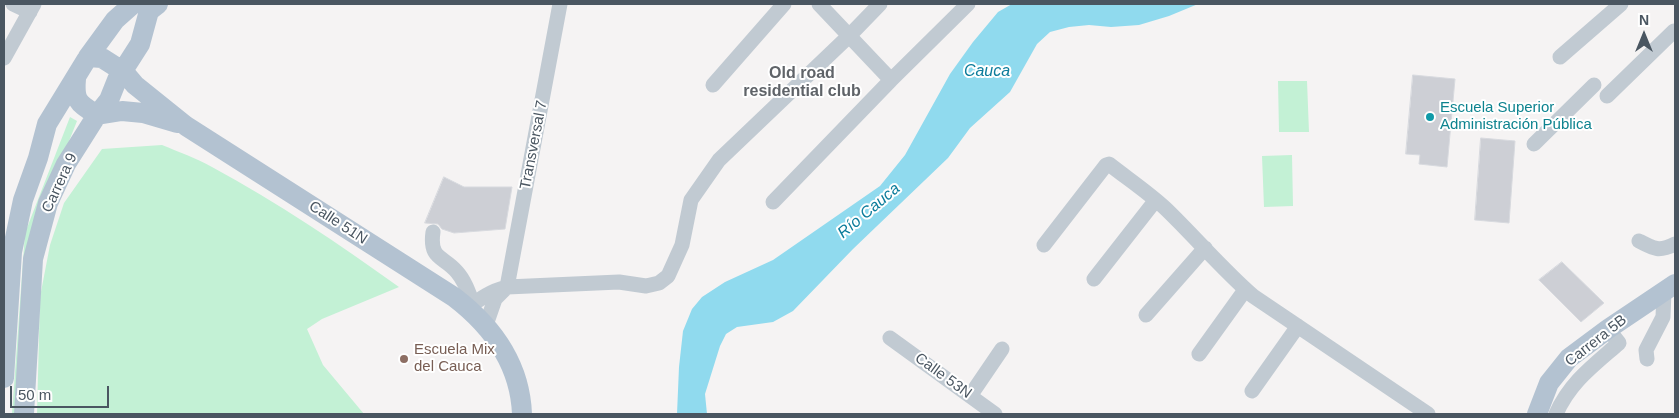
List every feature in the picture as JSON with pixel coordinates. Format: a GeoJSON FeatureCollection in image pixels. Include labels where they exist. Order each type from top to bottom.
{"type":"FeatureCollection","features":[{"type":"Feature","properties":{"kind":"main road","name":"Carrera 9"},"geometry":{"type":"LineString","coordinates":[[4,378],[12,252],[23,200],[38,158],[47,124],[88,57],[116,20],[133,4]]}},
{"type":"Feature","properties":{"kind":"main road","name":"Carrera 9"},"geometry":{"type":"LineString","coordinates":[[24,414],[33,259],[48,202],[66,164],[97,115],[109,100],[118,80],[129,79],[149,11],[158,4]]}},
{"type":"Feature","properties":{"kind":"main road","name":"Calle 51N"},"geometry":{"type":"LineString","coordinates":[[88,57],[102,58],[186,126],[471,306],[503,348],[514,371],[522,414]]}},
{"type":"Feature","properties":{"kind":"main road"},"geometry":{"type":"LineString","coordinates":[[76,79],[75,93],[78,102],[97,115]]}},
{"type":"Feature","properties":{"kind":"main road"},"geometry":{"type":"LineString","coordinates":[[122,111],[129,79]]}},
{"type":"Feature","properties":{"kind":"main road","name":"Calle 51N"},"geometry":{"type":"LineString","coordinates":[[97,115],[122,111],[143,113],[186,126]]}},
{"type":"Feature","properties":{"kind":"main road","name":"Carrera 5B"},"geometry":{"type":"LineString","coordinates":[[1537,414],[1549,383],[1569,358],[1608,329],[1670,288]]}},
{"type":"Feature","properties":{"kind":"street"},"geometry":{"type":"LineString","coordinates":[[4,58],[32,8],[13,4]]}},
{"type":"Feature","properties":{"kind":"street","name":"Transversal 7"},"geometry":{"type":"LineString","coordinates":[[507,287],[560,4]]}},
{"type":"Feature","properties":{"kind":"street"},"geometry":{"type":"LineString","coordinates":[[713,85],[784,4]]}},
{"type":"Feature","properties":{"kind":"street"},"geometry":{"type":"LineString","coordinates":[[819,4],[891,80]]}},
{"type":"Feature","properties":{"kind":"street"},"geometry":{"type":"LineString","coordinates":[[432,232],[431,242],[436,256],[456,270],[464,281],[471,306],[482,296],[507,287],[619,282],[646,286],[659,284],[668,276],[682,245],[691,200],[718,160],[850,35],[880,4]]}},
{"type":"Feature","properties":{"kind":"street"},"geometry":{"type":"LineString","coordinates":[[773,202],[891,80],[968,4]]}},
{"type":"Feature","properties":{"kind":"street"},"geometry":{"type":"LineString","coordinates":[[1560,57],[1621,4]]}},
{"type":"Feature","properties":{"kind":"street"},"geometry":{"type":"LineString","coordinates":[[1607,96],[1674,31]]}},
{"type":"Feature","properties":{"kind":"street"},"geometry":{"type":"LineString","coordinates":[[1534,144],[1594,85]]}},
{"type":"Feature","properties":{"kind":"street"},"geometry":{"type":"LineString","coordinates":[[1044,245],[1106,165],[1109,164],[1156,201],[1245,290],[1428,414]]}},
{"type":"Feature","properties":{"kind":"street"},"geometry":{"type":"LineString","coordinates":[[1094,279],[1156,201]]}},
{"type":"Feature","properties":{"kind":"street"},"geometry":{"type":"LineString","coordinates":[[1639,241],[1654,249],[1666,249],[1675,244]]}},
{"type":"Feature","properties":{"kind":"street"},"geometry":{"type":"LineString","coordinates":[[1146,315],[1205,248]]}},
{"type":"Feature","properties":{"kind":"street"},"geometry":{"type":"LineString","coordinates":[[486,325],[495,299],[507,287]]}},
{"type":"Feature","properties":{"kind":"street"},"geometry":{"type":"LineString","coordinates":[[1646,359],[1646,350],[1663,317],[1670,288]]}},
{"type":"Feature","properties":{"kind":"street"},"geometry":{"type":"LineString","coordinates":[[1199,354],[1245,290]]}},
{"type":"Feature","properties":{"kind":"street"},"geometry":{"type":"LineString","coordinates":[[1252,391],[1298,326]]}},
{"type":"Feature","properties":{"kind":"street"},"geometry":{"type":"LineString","coordinates":[[1556,414],[1560,404],[1577,380],[1619,343],[1608,329]]}},
{"type":"Feature","properties":{"kind":"street","name":"Calle 53N"},"geometry":{"type":"LineString","coordinates":[[890,338],[995,414]]}},
{"type":"Feature","properties":{"kind":"street"},"geometry":{"type":"LineString","coordinates":[[970,396],[1002,349]]}},
{"type":"Feature","properties":{"kind":"green space"},"geometry":{"type":"Polygon","coordinates":[[[1278,81],[1307,81],[1309,132],[1279,132],[1278,81]]]}},
{"type":"Feature","properties":{"kind":"green space"},"geometry":{"type":"Polygon","coordinates":[[[70,117],[77,121],[33,232],[19,414],[12,414],[25,233],[70,117]]]}},
{"type":"Feature","properties":{"kind":"green space"},"geometry":{"type":"Polygon","coordinates":[[[162,145],[206,164],[260,194],[331,239],[399,287],[322,319],[307,329],[323,365],[364,414],[37,414],[40,297],[50,245],[64,203],[102,149],[162,145]]]}},
{"type":"Feature","properties":{"kind":"green space"},"geometry":{"type":"Polygon","coordinates":[[[1292,155],[1293,206],[1264,207],[1262,156],[1292,155]]]}},
{"type":"Feature","properties":{"kind":"water","name":"Cauca"},"geometry":{"type":"Polygon","coordinates":[[[1012,4],[1198,4],[1169,16],[1139,25],[1111,27],[1089,25],[1069,27],[1050,32],[1037,44],[1010,92],[970,128],[948,158],[853,249],[793,311],[773,322],[737,327],[726,334],[720,346],[705,394],[707,414],[677,414],[683,331],[692,309],[702,297],[725,282],[773,260],[880,186],[905,155],[950,74],[973,42],[998,12],[1012,4]]]}},
{"type":"Feature","properties":{"kind":"building","name":"Escuela Superior Administración Pública"},"geometry":{"type":"Polygon","coordinates":[[[1413,75],[1455,79],[1447,167],[1419,164],[1420,155],[1406,154],[1413,75]]]}},
{"type":"Feature","properties":{"kind":"building","name":"Escuela Superior Administración Pública"},"geometry":{"type":"Polygon","coordinates":[[[1481,138],[1515,141],[1509,223],[1475,220],[1481,138]]]}},
{"type":"Feature","properties":{"kind":"building"},"geometry":{"type":"Polygon","coordinates":[[[444,177],[464,187],[512,187],[505,229],[454,233],[442,229],[438,224],[425,223],[444,177]]]}},
{"type":"Feature","properties":{"kind":"building"},"geometry":{"type":"Polygon","coordinates":[[[1562,262],[1604,303],[1581,322],[1539,280],[1562,262]]]}},
{"type":"Feature","properties":{"kind":"place","name":"Escuela Superior Administración Pública"},"geometry":{"type":"Point","coordinates":[1430,117]}},
{"type":"Feature","properties":{"kind":"place","name":"Escuela Mix del Cauca"},"geometry":{"type":"Point","coordinates":[404,359]}},
{"type":"Feature","properties":{"kind":"district","name":"Old road residential club"},"geometry":{"type":"Point","coordinates":[802,83]}},
{"type":"Feature","properties":{"kind":"water label","name":"Río Cauca"},"geometry":{"type":"Point","coordinates":[869,211]}}]}
